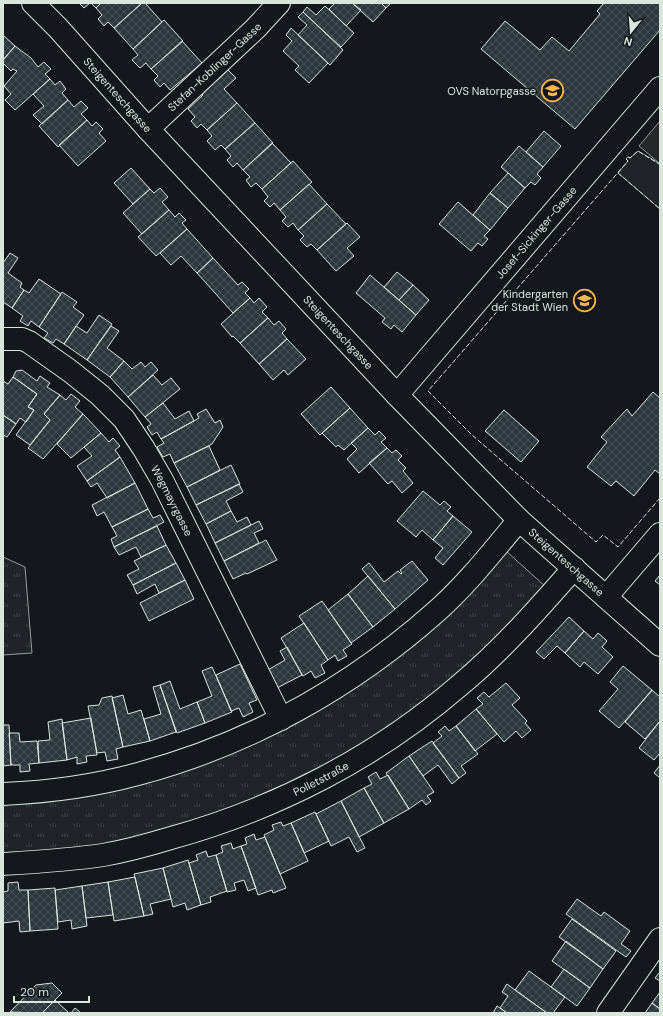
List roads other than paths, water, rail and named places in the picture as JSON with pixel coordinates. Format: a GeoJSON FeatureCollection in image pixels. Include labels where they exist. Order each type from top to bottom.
{"type":"FeatureCollection","features":[{"type":"Feature","properties":{"kind":"street","name":"Steigenteschgasse"},"geometry":{"type":"LineString","coordinates":[[33,3],[58,28],[148,129],[397,395],[519,520],[660,645]]}},
{"type":"Feature","properties":{"kind":"street","name":"Stefan-Koblinger-Gasse"},"geometry":{"type":"LineString","coordinates":[[148,129],[255,30],[279,3]]}},
{"type":"Feature","properties":{"kind":"street","name":"Josef-Sickinger-Gasse"},"geometry":{"type":"LineString","coordinates":[[397,395],[660,88]]}},
{"type":"Feature","properties":{"kind":"street","name":"Wegmayrgasse"},"geometry":{"type":"LineString","coordinates":[[3,339],[22,339],[29,342],[100,395],[124,419],[162,480],[281,719]]}},
{"type":"Feature","properties":{"kind":"street"},"geometry":{"type":"LineString","coordinates":[[3,794],[78,786],[137,775],[182,761],[230,743],[281,719],[345,682],[375,662],[438,610],[467,582],[519,520]]}},
{"type":"Feature","properties":{"kind":"street"},"geometry":{"type":"LineString","coordinates":[[606,597],[660,534]]}},
{"type":"Feature","properties":{"kind":"street","name":"Polletstraße"},"geometry":{"type":"LineString","coordinates":[[3,864],[39,862],[97,855],[153,843],[208,828],[237,817],[313,783],[353,761],[392,736],[460,686],[525,622],[574,568]]}},
{"type":"Feature","properties":{"kind":"street"},"geometry":{"type":"LineString","coordinates":[[608,1013],[660,939]]}},
{"type":"Feature","properties":{"kind":"place","name":"OVS Natorpgasse"},"geometry":{"type":"Point","coordinates":[552,91]}},
{"type":"Feature","properties":{"kind":"place","name":"Kindergarten der Stadt Wien"},"geometry":{"type":"Point","coordinates":[584,300]}}]}
